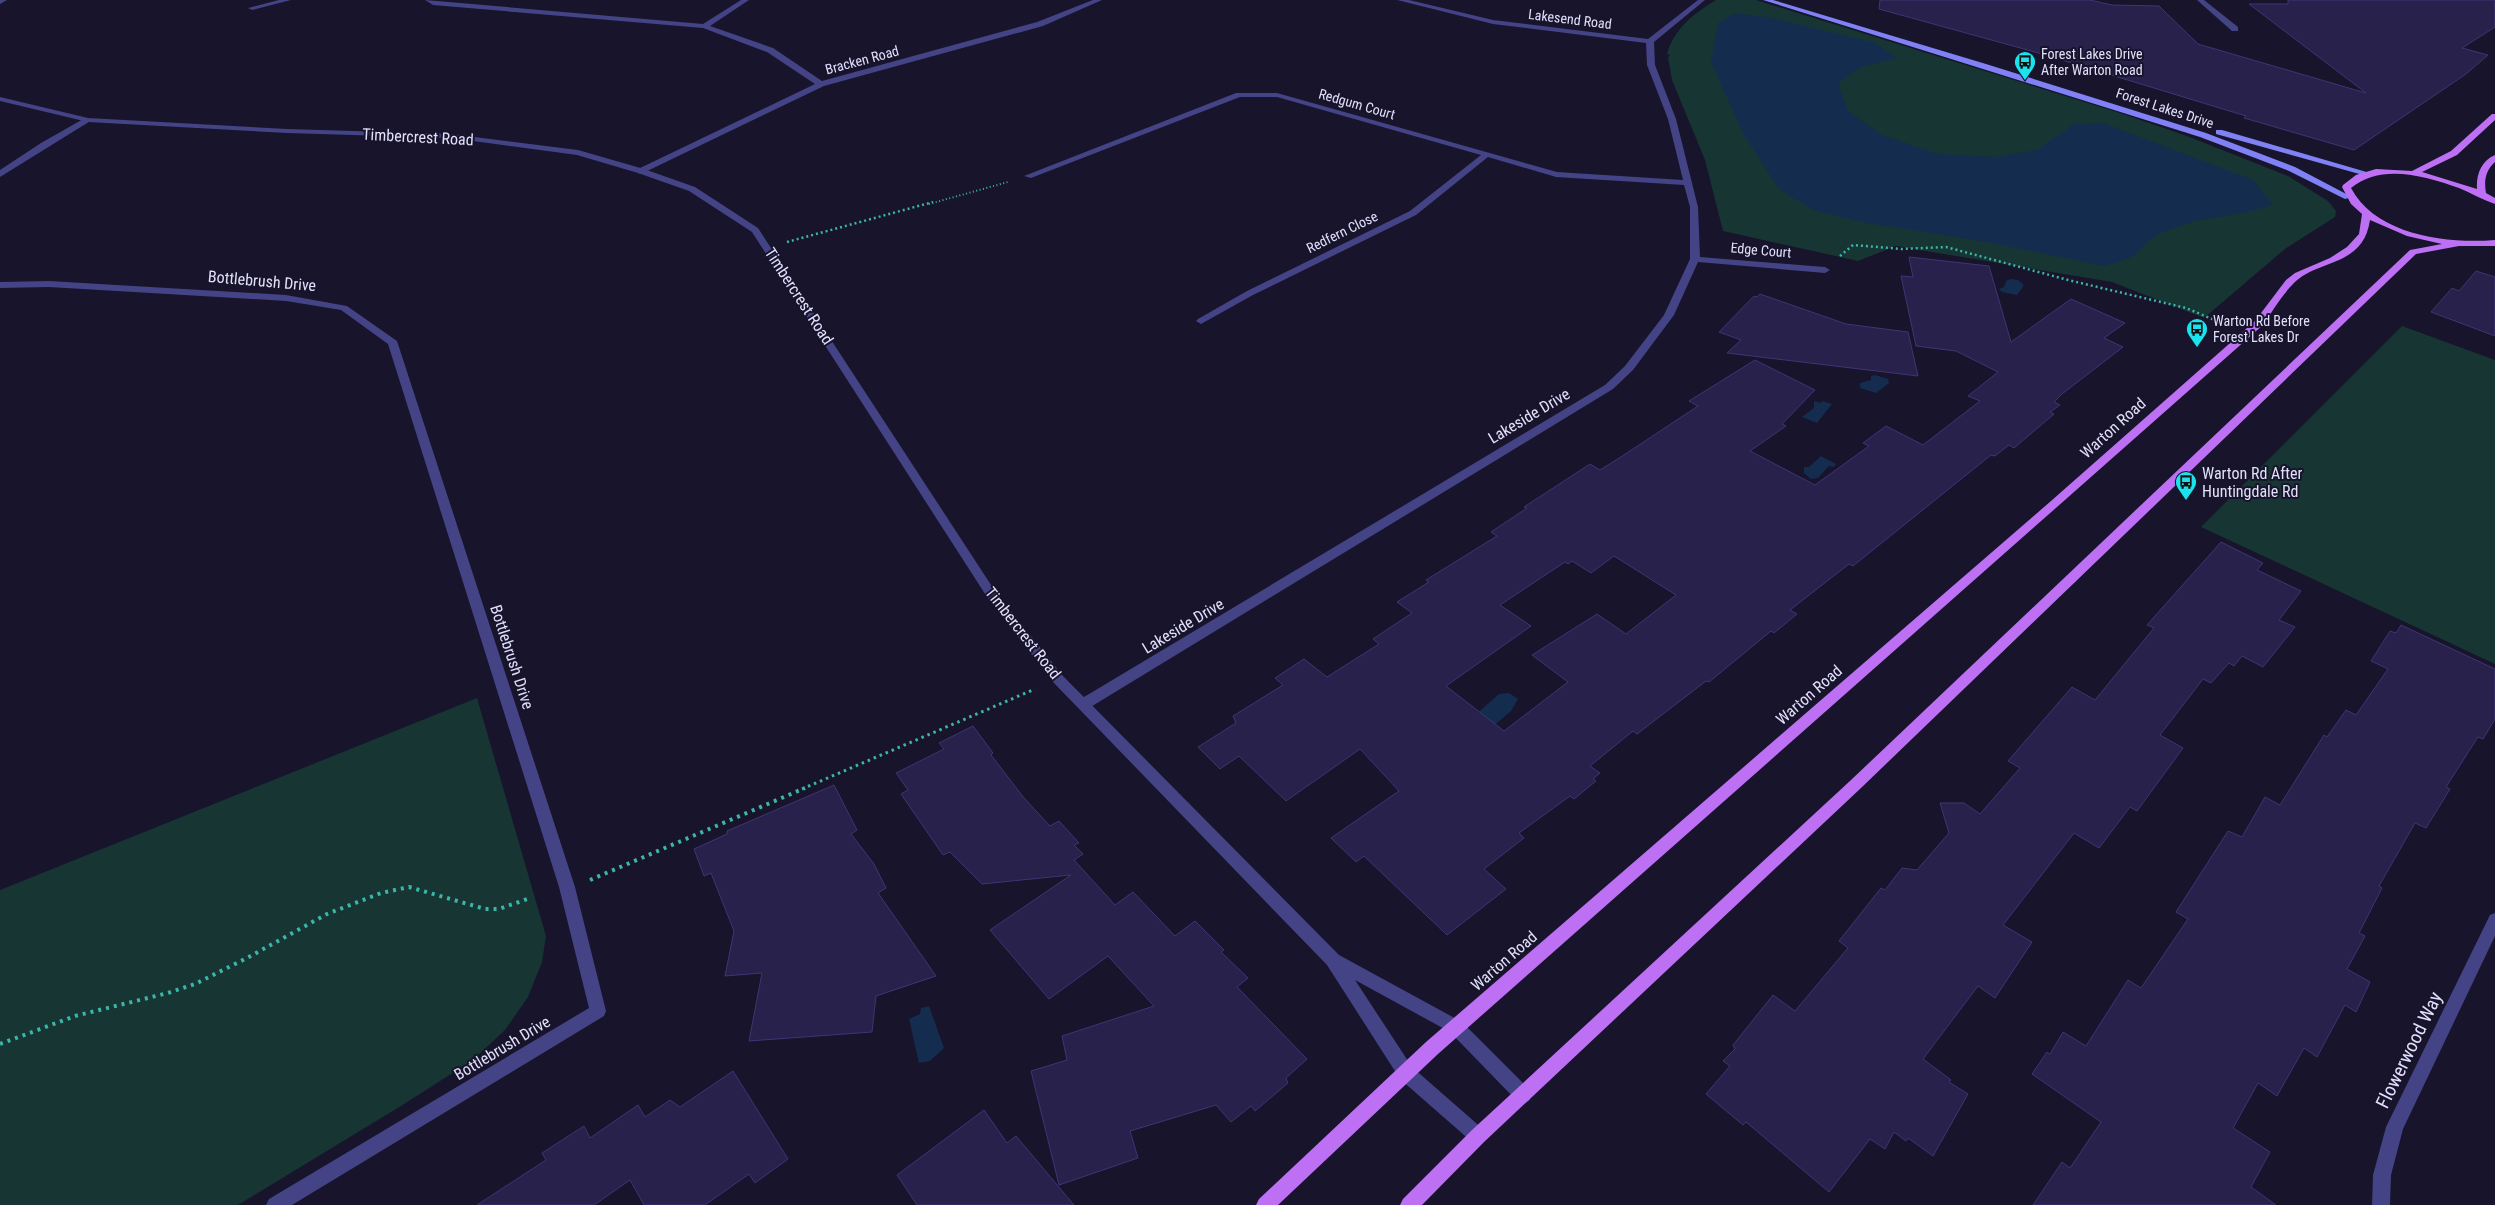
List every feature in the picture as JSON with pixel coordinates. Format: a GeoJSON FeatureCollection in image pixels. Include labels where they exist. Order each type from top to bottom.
{"type":"FeatureCollection","features":[{"type":"Feature","properties":{"kind":"main road","name":"Forest Lakes Drive"},"geometry":{"type":"LineString","coordinates":[[1766,0],[1971,60],[2214,139],[2277,161],[2348,197]]}},
{"type":"Feature","properties":{"kind":"main road","name":"Forest Lakes Drive"},"geometry":{"type":"LineString","coordinates":[[1791,0],[1976,55],[2224,134],[2366,173]]}},
{"type":"Feature","properties":{"kind":"main road"},"geometry":{"type":"LineString","coordinates":[[2414,174],[2454,153],[2495,116]]}},
{"type":"Feature","properties":{"kind":"main road"},"geometry":{"type":"LineString","coordinates":[[2482,194],[2480,182],[2482,173],[2495,158]]}},
{"type":"Feature","properties":{"kind":"main road"},"geometry":{"type":"LineString","coordinates":[[2457,244],[2408,233],[2366,214],[2348,197],[2346,187],[2352,178],[2366,173],[2387,171],[2414,174],[2461,185],[2495,201]]}},
{"type":"Feature","properties":{"kind":"main road","name":"Warton Road"},"geometry":{"type":"LineString","coordinates":[[1265,1205],[1456,1027],[2259,323],[2289,282],[2298,275],[2333,260],[2350,249],[2363,234],[2366,214]]}},
{"type":"Feature","properties":{"kind":"main road"},"geometry":{"type":"LineString","coordinates":[[1408,1205],[1478,1136],[1827,811],[2414,252],[2457,244],[2495,243]]}},
{"type":"Feature","properties":{"kind":"street"},"geometry":{"type":"LineString","coordinates":[[0,2],[4,0]]}},
{"type":"Feature","properties":{"kind":"street"},"geometry":{"type":"LineString","coordinates":[[252,8],[288,0]]}},
{"type":"Feature","properties":{"kind":"street"},"geometry":{"type":"LineString","coordinates":[[428,0],[433,3],[514,11],[704,26],[770,50],[821,84]]}},
{"type":"Feature","properties":{"kind":"street"},"geometry":{"type":"LineString","coordinates":[[704,26],[746,0]]}},
{"type":"Feature","properties":{"kind":"street","name":"Bracken Road"},"geometry":{"type":"LineString","coordinates":[[641,171],[821,84],[1040,24],[1099,0]]}},
{"type":"Feature","properties":{"kind":"street","name":"Lakesend Road"},"geometry":{"type":"LineString","coordinates":[[1400,0],[1493,22],[1650,41]]}},
{"type":"Feature","properties":{"kind":"street"},"geometry":{"type":"LineString","coordinates":[[1650,41],[1702,0]]}},
{"type":"Feature","properties":{"kind":"street"},"geometry":{"type":"LineString","coordinates":[[2200,0],[2235,28]]}},
{"type":"Feature","properties":{"kind":"street","name":"Lakeside Drive"},"geometry":{"type":"LineString","coordinates":[[1084,704],[1608,387],[1629,368],[1669,315],[1694,259],[1696,235],[1694,207],[1672,120],[1651,65],[1650,41]]}},
{"type":"Feature","properties":{"kind":"street","name":"Redgum Court"},"geometry":{"type":"LineString","coordinates":[[1028,176],[1239,95],[1277,95],[1486,155],[1574,176],[1688,183]]}},
{"type":"Feature","properties":{"kind":"street","name":"Timbercrest Road"},"geometry":{"type":"LineString","coordinates":[[0,99],[88,120],[287,131],[451,136],[578,153],[641,171],[692,190],[755,230],[991,594],[1058,679],[1333,960],[1406,1073],[1478,1136]]}},
{"type":"Feature","properties":{"kind":"street"},"geometry":{"type":"LineString","coordinates":[[0,174],[44,145],[88,120]]}},
{"type":"Feature","properties":{"kind":"street","name":"Redfern Close"},"geometry":{"type":"LineString","coordinates":[[1202,322],[1250,293],[1413,213],[1486,155]]}},
{"type":"Feature","properties":{"kind":"street","name":"Edge Court"},"geometry":{"type":"LineString","coordinates":[[1694,259],[1826,270]]}},
{"type":"Feature","properties":{"kind":"street","name":"Bottlebrush Drive"},"geometry":{"type":"LineString","coordinates":[[0,285],[49,284],[286,298],[344,308],[393,343],[567,888],[598,1010],[275,1205]]}},
{"type":"Feature","properties":{"kind":"street","name":"Flowerwood Way"},"geometry":{"type":"LineString","coordinates":[[2381,1205],[2382,1176],[2395,1126],[2495,920]]}},
{"type":"Feature","properties":{"kind":"street","name":"Timbercrest Road"},"geometry":{"type":"LineString","coordinates":[[1333,960],[1456,1027],[1523,1095]]}},
{"type":"Feature","properties":{"kind":"path"},"geometry":{"type":"LineString","coordinates":[[767,248],[1028,176]]}},
{"type":"Feature","properties":{"kind":"path"},"geometry":{"type":"LineString","coordinates":[[1826,270],[1853,245],[1902,249],[1946,248],[2186,308],[2217,321]]}},
{"type":"Feature","properties":{"kind":"path"},"geometry":{"type":"LineString","coordinates":[[590,880],[1035,689]]}},
{"type":"Feature","properties":{"kind":"path"},"geometry":{"type":"LineString","coordinates":[[0,1044],[86,1013],[122,1005],[195,984],[318,919],[368,898],[397,889],[409,887],[485,909],[499,909],[530,898]]}},
{"type":"Feature","properties":{"kind":"green space"},"geometry":{"type":"Polygon","coordinates":[[[1716,0],[1756,0],[2117,112],[2187,136],[2288,176],[2328,201],[2336,211],[2335,217],[2285,249],[2204,318],[2112,282],[1896,246],[1858,261],[1723,231],[1705,160],[1672,80],[1668,58],[1670,55],[1667,54],[1670,45],[1686,22],[1716,0]]]}},
{"type":"Feature","properties":{"kind":"green space"},"geometry":{"type":"Polygon","coordinates":[[[2402,326],[2495,360],[2495,664],[2201,527],[2402,326]]]}},
{"type":"Feature","properties":{"kind":"green space"},"geometry":{"type":"Polygon","coordinates":[[[477,698],[546,936],[542,962],[528,997],[505,1030],[473,1060],[238,1205],[0,1205],[0,890],[477,698]]]}},
{"type":"Feature","properties":{"kind":"water"},"geometry":{"type":"Polygon","coordinates":[[[1736,13],[1772,18],[1876,43],[1897,58],[1861,67],[1838,83],[1848,111],[1882,135],[1938,154],[1996,157],[2037,150],[2074,124],[2103,123],[2253,180],[2273,205],[2243,213],[2194,221],[2156,235],[2132,257],[2105,266],[1987,242],[1867,223],[1813,210],[1779,189],[1744,135],[1711,62],[1718,23],[1736,13]]]}},
{"type":"Feature","properties":{"kind":"water"},"geometry":{"type":"Polygon","coordinates":[[[2011,279],[2018,280],[2023,284],[2017,295],[2002,292],[1999,289],[2004,287],[2006,281],[2011,279]]]}},
{"type":"Feature","properties":{"kind":"water"},"geometry":{"type":"Polygon","coordinates":[[[1875,375],[1888,379],[1889,383],[1876,393],[1860,388],[1860,383],[1871,380],[1871,376],[1875,375]]]}},
{"type":"Feature","properties":{"kind":"water"},"geometry":{"type":"Polygon","coordinates":[[[1814,401],[1832,404],[1817,423],[1802,417],[1814,408],[1814,401]]]}},
{"type":"Feature","properties":{"kind":"water"},"geometry":{"type":"Polygon","coordinates":[[[1821,456],[1836,464],[1834,467],[1829,466],[1818,478],[1811,479],[1804,473],[1804,467],[1809,467],[1821,456]]]}},
{"type":"Feature","properties":{"kind":"water"},"geometry":{"type":"Polygon","coordinates":[[[1509,693],[1518,699],[1511,711],[1491,728],[1473,717],[1499,694],[1509,693]]]}},
{"type":"Feature","properties":{"kind":"water"},"geometry":{"type":"Polygon","coordinates":[[[929,1006],[944,1048],[930,1061],[919,1063],[909,1019],[920,1014],[921,1008],[929,1006]]]}},
{"type":"Feature","properties":{"kind":"building"},"geometry":{"type":"Polygon","coordinates":[[[1880,0],[2090,0],[2112,5],[2159,6],[2198,44],[2366,93],[2249,4],[2288,4],[2288,0],[2495,0],[2495,27],[2462,48],[2488,55],[2466,74],[2354,150],[2244,118],[2246,116],[2042,54],[1879,9],[1880,0]]]}},
{"type":"Feature","properties":{"kind":"building"},"geometry":{"type":"Polygon","coordinates":[[[1909,257],[1989,266],[2011,342],[2071,299],[2125,323],[2104,338],[2123,347],[2062,394],[2054,402],[2060,405],[2050,412],[2054,414],[2014,448],[2009,445],[1995,456],[1991,455],[1853,566],[1849,564],[1790,610],[1797,614],[1774,633],[1771,631],[1709,682],[1706,681],[1637,734],[1633,731],[1590,766],[1600,773],[1593,779],[1596,781],[1574,799],[1570,796],[1519,833],[1524,838],[1484,869],[1506,889],[1447,935],[1364,856],[1356,862],[1331,838],[1399,791],[1360,749],[1286,801],[1239,756],[1220,769],[1198,747],[1236,723],[1233,716],[1283,685],[1275,678],[1304,659],[1327,677],[1379,644],[1373,639],[1412,613],[1397,602],[1429,582],[1426,580],[1497,536],[1491,532],[1527,508],[1524,507],[1590,464],[1600,470],[1698,406],[1689,401],[1755,360],[1815,390],[1782,424],[1786,426],[1750,451],[1815,485],[1869,446],[1863,443],[1886,426],[1923,445],[1980,401],[1968,396],[1998,372],[1956,351],[1916,346],[1901,276],[1913,277],[1909,257]],[[1614,556],[1591,573],[1572,561],[1568,564],[1565,562],[1500,605],[1531,626],[1446,686],[1504,731],[1568,682],[1532,655],[1597,614],[1626,634],[1676,595],[1614,556]]]}},
{"type":"Feature","properties":{"kind":"building"},"geometry":{"type":"Polygon","coordinates":[[[2476,271],[2495,277],[2495,336],[2431,312],[2452,288],[2459,291],[2476,271]]]}},
{"type":"Feature","properties":{"kind":"building"},"geometry":{"type":"Polygon","coordinates":[[[1760,294],[1846,324],[1908,332],[1918,376],[1727,353],[1741,340],[1719,332],[1754,296],[1757,297],[1760,294]]]}},
{"type":"Feature","properties":{"kind":"building"},"geometry":{"type":"Polygon","coordinates":[[[2221,542],[2263,563],[2257,570],[2301,591],[2279,620],[2295,627],[2263,667],[2242,656],[2234,666],[2229,663],[2211,683],[2203,679],[2160,735],[2183,748],[2137,811],[2130,807],[2099,848],[2074,833],[2003,925],[2032,942],[1995,998],[1978,986],[1923,1059],[1951,1080],[1949,1082],[1968,1094],[1933,1156],[1908,1138],[1906,1141],[1894,1132],[1885,1149],[1870,1139],[1829,1192],[1746,1122],[1743,1125],[1706,1094],[1730,1066],[1723,1061],[1735,1049],[1733,1045],[1773,995],[1795,1011],[1848,948],[1839,941],[1881,888],[1885,890],[1902,868],[1917,870],[1949,833],[1940,803],[1964,803],[1980,814],[2020,768],[2008,761],[2072,687],[2095,700],[2154,628],[2147,625],[2221,542]]]}},
{"type":"Feature","properties":{"kind":"building"},"geometry":{"type":"Polygon","coordinates":[[[2401,625],[2495,669],[2495,719],[2483,739],[2478,737],[2446,787],[2450,789],[2426,828],[2415,823],[2379,886],[2382,888],[2359,933],[2365,936],[2347,969],[2370,982],[2356,1012],[2345,1005],[2317,1057],[2304,1048],[2277,1096],[2258,1083],[2233,1128],[2270,1152],[2251,1187],[2276,1205],[2033,1205],[2062,1162],[2070,1168],[2101,1122],[2032,1074],[2047,1052],[2050,1054],[2063,1032],[2086,1046],[2128,980],[2141,988],[2188,919],[2176,912],[2228,831],[2242,837],[2265,797],[2280,805],[2324,735],[2327,737],[2346,710],[2356,715],[2388,669],[2371,661],[2390,631],[2396,633],[2401,625]]]}},
{"type":"Feature","properties":{"kind":"building"},"geometry":{"type":"Polygon","coordinates":[[[973,726],[993,753],[991,755],[1024,798],[1050,826],[1059,821],[1079,843],[1074,845],[1083,854],[1074,860],[1115,905],[1133,892],[1175,936],[1195,921],[1224,950],[1221,952],[1248,978],[1237,987],[1307,1059],[1286,1078],[1288,1083],[1255,1111],[1251,1106],[1231,1122],[1216,1105],[1130,1131],[1138,1158],[1059,1185],[1031,1071],[1067,1060],[1062,1036],[1154,1006],[1108,956],[1049,999],[990,930],[1071,875],[982,884],[950,852],[943,855],[901,794],[908,790],[896,773],[944,749],[939,743],[973,726]]]}},
{"type":"Feature","properties":{"kind":"building"},"geometry":{"type":"Polygon","coordinates":[[[834,785],[857,830],[851,834],[874,864],[886,888],[878,893],[936,976],[876,996],[872,1032],[749,1041],[762,973],[725,976],[734,931],[711,873],[704,876],[694,849],[727,834],[727,831],[834,785]]]}},
{"type":"Feature","properties":{"kind":"building"},"geometry":{"type":"Polygon","coordinates":[[[733,1071],[788,1159],[755,1183],[749,1174],[705,1205],[644,1205],[630,1180],[594,1205],[477,1205],[546,1160],[542,1153],[584,1126],[590,1138],[638,1105],[645,1117],[670,1100],[680,1107],[733,1071]]]}},
{"type":"Feature","properties":{"kind":"building"},"geometry":{"type":"Polygon","coordinates":[[[984,1110],[1007,1143],[1016,1136],[1074,1205],[917,1205],[897,1175],[984,1110]]]}},
{"type":"Feature","properties":{"kind":"place","name":"Forest Lakes Drive After Warton Road"},"geometry":{"type":"Point","coordinates":[2025,81]}},
{"type":"Feature","properties":{"kind":"place","name":"Warton Rd Before Forest Lakes Dr"},"geometry":{"type":"Point","coordinates":[2197,348]}},
{"type":"Feature","properties":{"kind":"place","name":"Warton Rd After Huntingdale Rd"},"geometry":{"type":"Point","coordinates":[2186,501]}}]}
